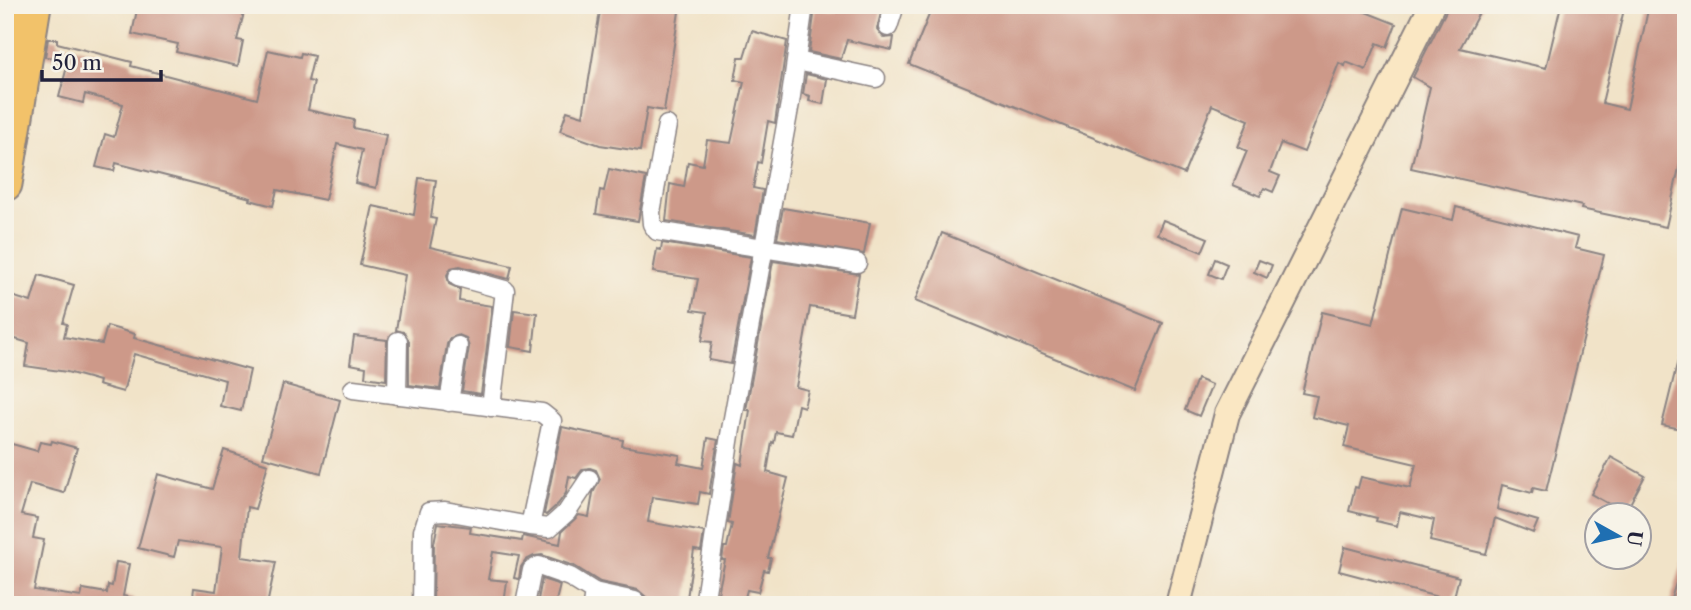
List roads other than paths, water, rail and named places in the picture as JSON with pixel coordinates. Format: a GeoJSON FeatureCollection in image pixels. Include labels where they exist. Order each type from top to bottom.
{"type":"FeatureCollection","features":[{"type":"Feature","properties":{"kind":"highway"},"geometry":{"type":"LineString","coordinates":[[5,32],[10,5]]}},
{"type":"Feature","properties":{"kind":"highway"},"geometry":{"type":"LineString","coordinates":[[5,184],[34,5]]}},
{"type":"Feature","properties":{"kind":"street"},"geometry":{"type":"LineString","coordinates":[[704,605],[730,435],[797,61],[804,5]]}},
{"type":"Feature","properties":{"kind":"street"},"geometry":{"type":"LineString","coordinates":[[888,27],[895,5]]}},
{"type":"Feature","properties":{"kind":"street"},"geometry":{"type":"LineString","coordinates":[[1178,605],[1227,414],[1432,5]]}},
{"type":"Feature","properties":{"kind":"street"},"geometry":{"type":"LineString","coordinates":[[797,61],[876,78]]}},
{"type":"Feature","properties":{"kind":"street"},"geometry":{"type":"LineString","coordinates":[[667,125],[651,212],[654,228],[663,232],[857,263]]}},
{"type":"Feature","properties":{"kind":"street"},"geometry":{"type":"LineString","coordinates":[[458,277],[505,290],[491,407]]}},
{"type":"Feature","properties":{"kind":"street"},"geometry":{"type":"LineString","coordinates":[[397,395],[398,341]]}},
{"type":"Feature","properties":{"kind":"street"},"geometry":{"type":"LineString","coordinates":[[449,402],[458,346]]}},
{"type":"Feature","properties":{"kind":"street"},"geometry":{"type":"LineString","coordinates":[[353,389],[542,413],[552,421],[530,526]]}},
{"type":"Feature","properties":{"kind":"street"},"geometry":{"type":"LineString","coordinates":[[422,605],[423,531],[429,512],[445,511],[549,528],[567,512],[589,479]]}},
{"type":"Feature","properties":{"kind":"street"},"geometry":{"type":"LineString","coordinates":[[525,605],[532,570],[539,565],[570,577],[593,598],[635,601]]}}]}
